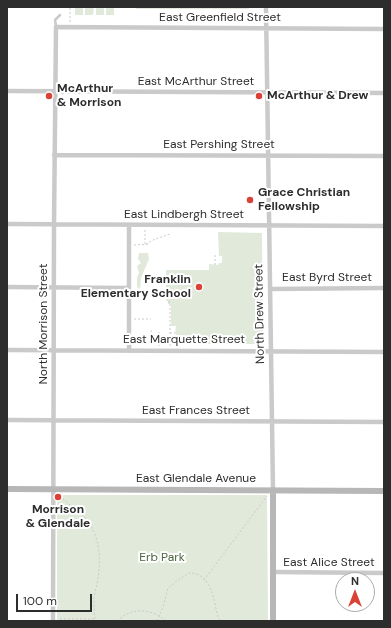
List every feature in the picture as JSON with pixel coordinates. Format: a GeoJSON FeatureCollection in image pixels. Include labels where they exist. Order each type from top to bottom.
{"type":"FeatureCollection","features":[{"type":"Feature","properties":{"kind":"street","name":"North Drew Street"},"geometry":{"type":"LineString","coordinates":[[266,7],[272,351],[273,621]]}},
{"type":"Feature","properties":{"kind":"street","name":"East Greenfield Street"},"geometry":{"type":"LineString","coordinates":[[56,27],[384,29]]}},
{"type":"Feature","properties":{"kind":"street","name":"North Morrison Street"},"geometry":{"type":"LineString","coordinates":[[53,621],[54,155],[56,27]]}},
{"type":"Feature","properties":{"kind":"street","name":"East McArthur Street"},"geometry":{"type":"LineString","coordinates":[[7,91],[384,93]]}},
{"type":"Feature","properties":{"kind":"street","name":"East Pershing Street"},"geometry":{"type":"LineString","coordinates":[[54,155],[384,156]]}},
{"type":"Feature","properties":{"kind":"street","name":"East Lindbergh Street"},"geometry":{"type":"LineString","coordinates":[[7,224],[384,226]]}},
{"type":"Feature","properties":{"kind":"street"},"geometry":{"type":"LineString","coordinates":[[129,225],[129,350]]}},
{"type":"Feature","properties":{"kind":"street"},"geometry":{"type":"LineString","coordinates":[[7,287],[129,288]]}},
{"type":"Feature","properties":{"kind":"street","name":"East Byrd Street"},"geometry":{"type":"LineString","coordinates":[[271,288],[384,288]]}},
{"type":"Feature","properties":{"kind":"street","name":"East Marquette Street"},"geometry":{"type":"LineString","coordinates":[[7,350],[384,352]]}},
{"type":"Feature","properties":{"kind":"street","name":"East Frances Street"},"geometry":{"type":"LineString","coordinates":[[7,420],[384,422]]}},
{"type":"Feature","properties":{"kind":"street","name":"East Glendale Avenue"},"geometry":{"type":"LineString","coordinates":[[7,489],[384,491]]}},
{"type":"Feature","properties":{"kind":"street","name":"East Alice Street"},"geometry":{"type":"LineString","coordinates":[[274,572],[384,573]]}},
{"type":"Feature","properties":{"kind":"lane"},"geometry":{"type":"LineString","coordinates":[[56,27],[55,20],[60,15]]}},
{"type":"Feature","properties":{"kind":"path"},"geometry":{"type":"LineString","coordinates":[[70,7],[70,22]]}},
{"type":"Feature","properties":{"kind":"path"},"geometry":{"type":"LineString","coordinates":[[144,225],[144,245]]}},
{"type":"Feature","properties":{"kind":"path"},"geometry":{"type":"LineString","coordinates":[[144,245],[170,234]]}},
{"type":"Feature","properties":{"kind":"path"},"geometry":{"type":"LineString","coordinates":[[129,246],[150,244]]}},
{"type":"Feature","properties":{"kind":"path"},"geometry":{"type":"LineString","coordinates":[[215,254],[215,264]]}},
{"type":"Feature","properties":{"kind":"path"},"geometry":{"type":"LineString","coordinates":[[129,293],[151,293]]}},
{"type":"Feature","properties":{"kind":"path"},"geometry":{"type":"LineString","coordinates":[[168,302],[170,302],[170,350]]}},
{"type":"Feature","properties":{"kind":"path"},"geometry":{"type":"LineString","coordinates":[[129,319],[151,319]]}},
{"type":"Feature","properties":{"kind":"path"},"geometry":{"type":"LineString","coordinates":[[152,331],[151,336],[170,336]]}},
{"type":"Feature","properties":{"kind":"path"},"geometry":{"type":"LineString","coordinates":[[159,332],[159,350]]}},
{"type":"Feature","properties":{"kind":"path"},"geometry":{"type":"LineString","coordinates":[[170,333],[175,333]]}},
{"type":"Feature","properties":{"kind":"path"},"geometry":{"type":"LineString","coordinates":[[204,580],[267,495]]}},
{"type":"Feature","properties":{"kind":"path"},"geometry":{"type":"LineString","coordinates":[[60,496],[90,524],[98,542],[100,556],[98,578],[94,596],[96,621]]}},
{"type":"Feature","properties":{"kind":"path"},"geometry":{"type":"LineString","coordinates":[[157,621],[170,586],[189,573],[195,574],[210,586],[218,618],[221,621]]}},
{"type":"Feature","properties":{"kind":"path"},"geometry":{"type":"LineString","coordinates":[[117,621],[124,615],[136,611],[148,611],[159,615],[166,621]]}},
{"type":"Feature","properties":{"kind":"path"},"geometry":{"type":"LineString","coordinates":[[60,619],[95,619]]}},
{"type":"Feature","properties":{"kind":"green space"},"geometry":{"type":"Polygon","coordinates":[[[75,7],[83,7],[83,15],[75,15],[75,7]]]}},
{"type":"Feature","properties":{"kind":"green space"},"geometry":{"type":"Polygon","coordinates":[[[85,7],[94,7],[93,15],[85,15],[85,7]]]}},
{"type":"Feature","properties":{"kind":"green space"},"geometry":{"type":"Polygon","coordinates":[[[96,7],[104,7],[104,15],[96,15],[96,7]]]}},
{"type":"Feature","properties":{"kind":"green space"},"geometry":{"type":"Polygon","coordinates":[[[106,7],[114,7],[114,15],[106,15],[106,7]]]}},
{"type":"Feature","properties":{"kind":"green space"},"geometry":{"type":"Polygon","coordinates":[[[135,7],[249,7],[249,9],[136,9],[135,7]]]}},
{"type":"Feature","properties":{"kind":"green space"},"geometry":{"type":"Polygon","coordinates":[[[218,232],[262,233],[263,344],[190,344],[175,334],[176,326],[171,326],[171,304],[168,304],[168,301],[166,301],[166,270],[209,270],[209,264],[218,265],[219,263],[222,263],[222,256],[219,256],[218,232]]]}},
{"type":"Feature","properties":{"kind":"green space"},"geometry":{"type":"Polygon","coordinates":[[[139,253],[148,253],[149,259],[141,278],[140,289],[137,287],[137,277],[139,273],[137,266],[141,263],[138,259],[139,253]]]}},
{"type":"Feature","properties":{"kind":"green space","name":"Erb Park"},"geometry":{"type":"Polygon","coordinates":[[[57,495],[267,495],[268,621],[57,621],[57,495]]]}},
{"type":"Feature","properties":{"kind":"place","name":"McArthur & Morrison"},"geometry":{"type":"Point","coordinates":[49,96]}},
{"type":"Feature","properties":{"kind":"place","name":"McArthur & Drew"},"geometry":{"type":"Point","coordinates":[259,96]}},
{"type":"Feature","properties":{"kind":"place","name":"Grace Christian Fellowship"},"geometry":{"type":"Point","coordinates":[250,200]}},
{"type":"Feature","properties":{"kind":"place","name":"Franklin Elementary School"},"geometry":{"type":"Point","coordinates":[199,287]}},
{"type":"Feature","properties":{"kind":"place","name":"Morrison & Glendale"},"geometry":{"type":"Point","coordinates":[58,497]}}]}
